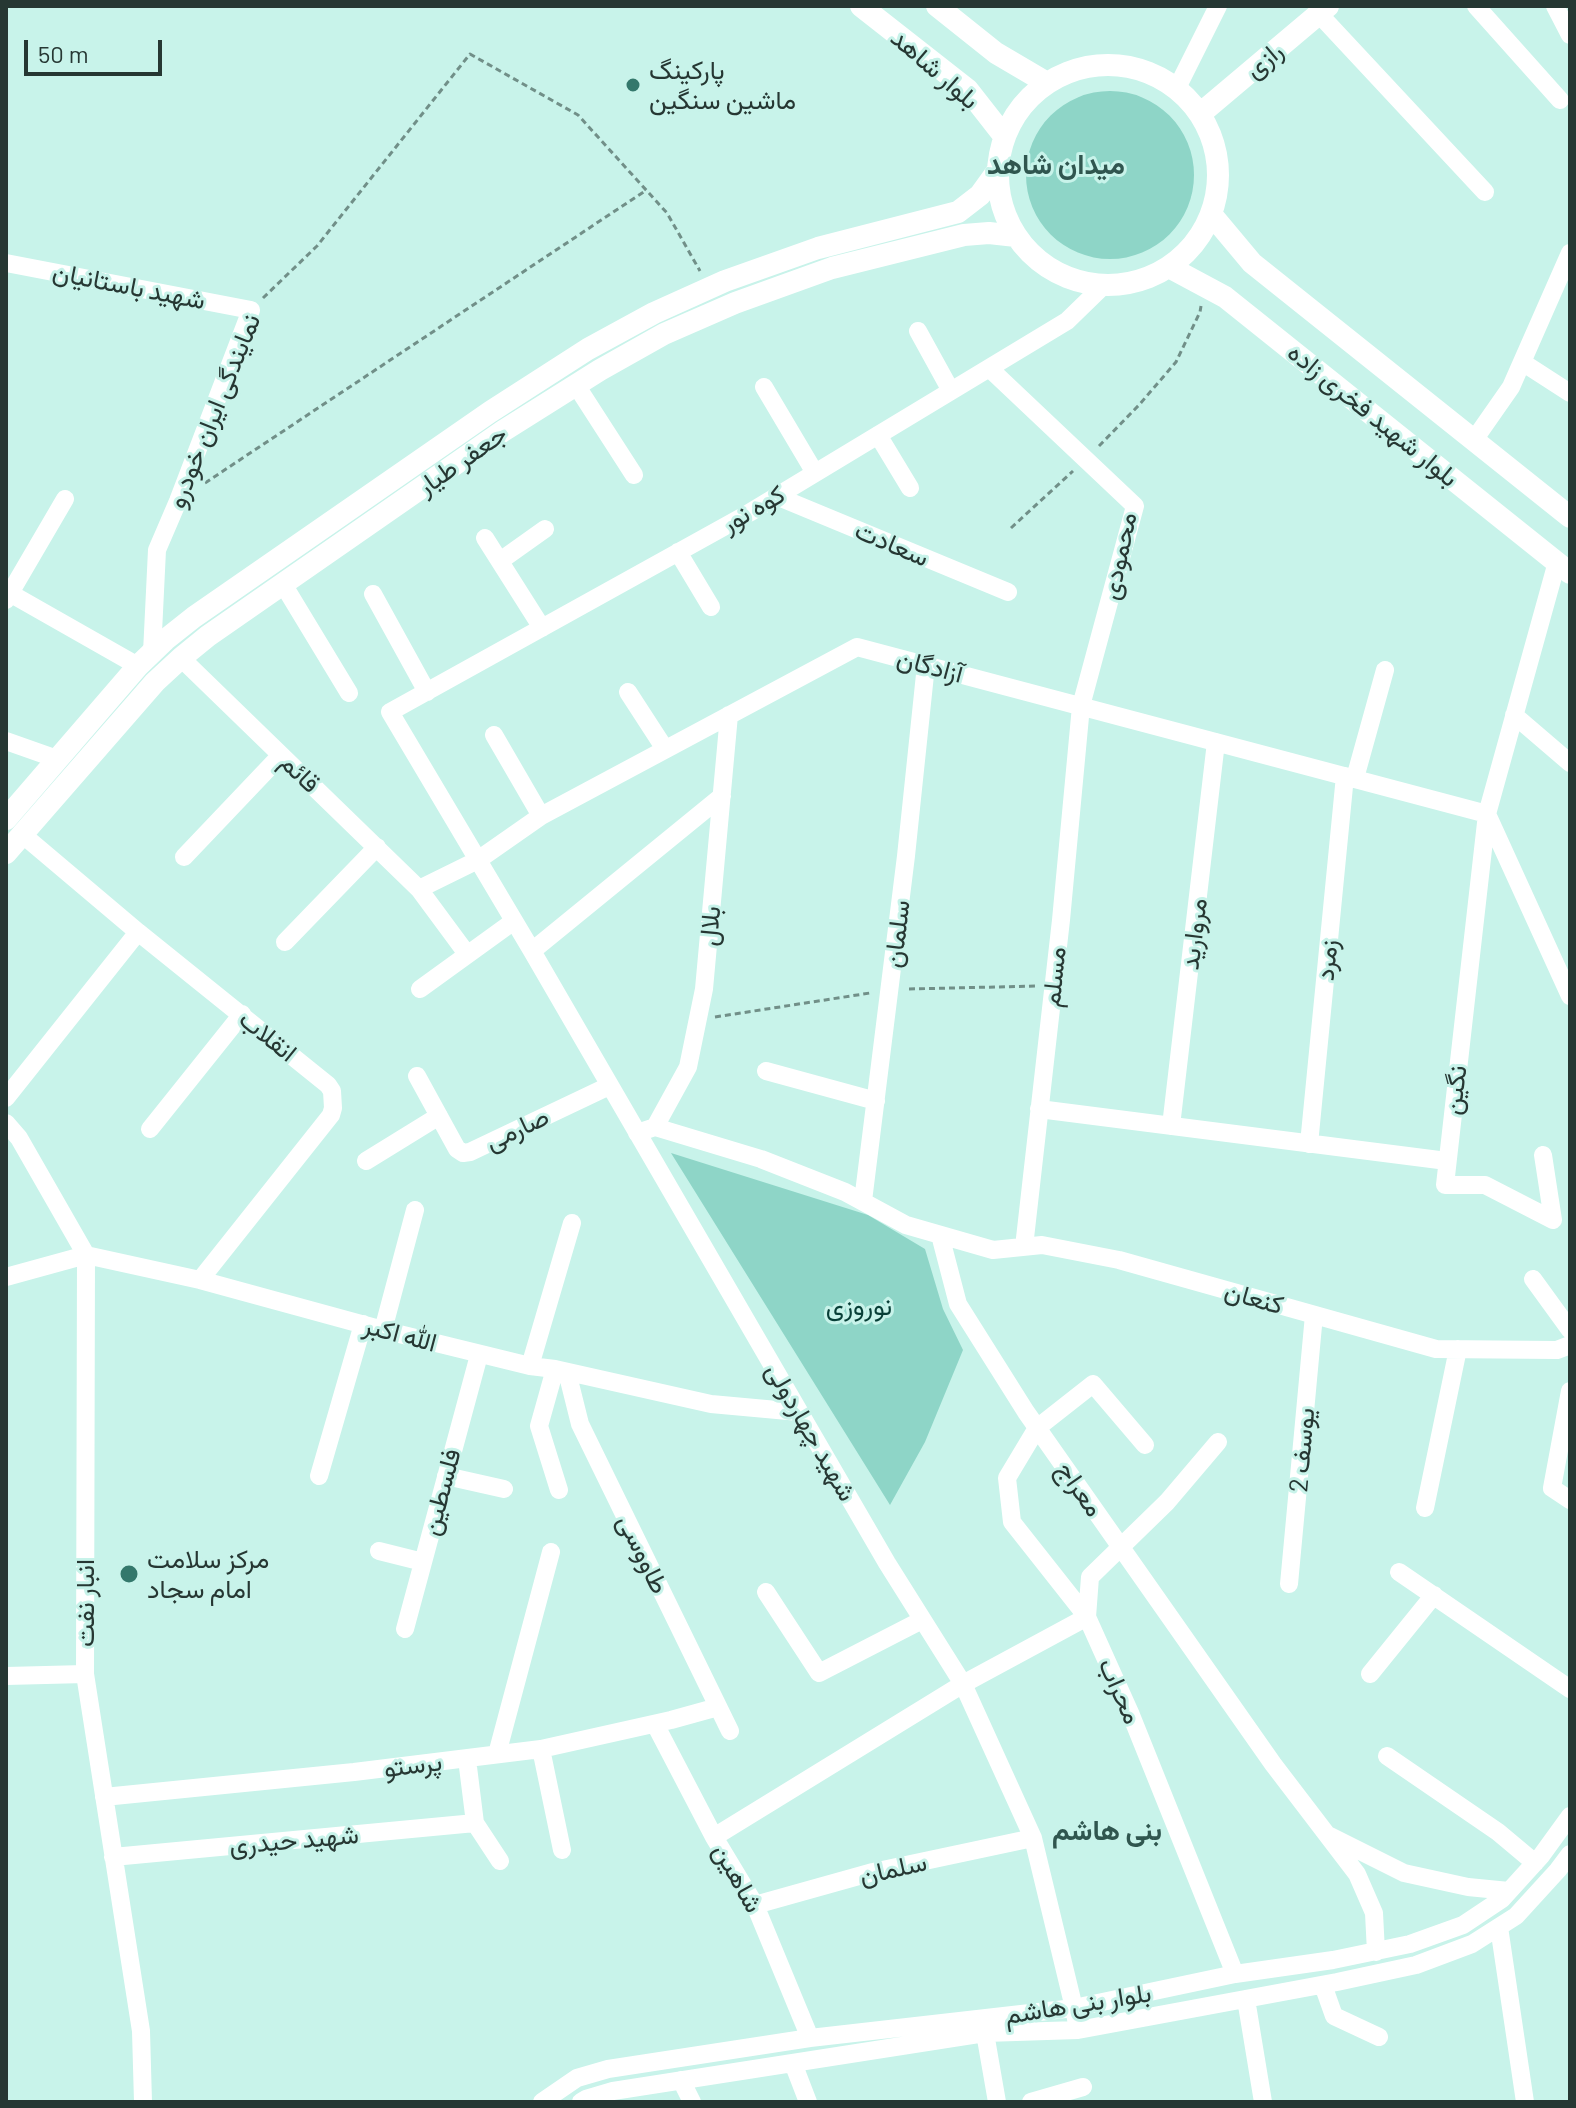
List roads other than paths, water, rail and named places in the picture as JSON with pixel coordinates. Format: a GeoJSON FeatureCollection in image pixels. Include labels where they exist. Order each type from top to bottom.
{"type":"FeatureCollection","features":[{"type":"Feature","properties":{"kind":"main road","name":"بلوار شاهد"},"geometry":{"type":"LineString","coordinates":[[861,6],[968,90],[1004,136]]}},
{"type":"Feature","properties":{"kind":"main road","name":"بلوار شاهد"},"geometry":{"type":"LineString","coordinates":[[937,6],[996,53],[1047,83]]}},
{"type":"Feature","properties":{"kind":"main road","name":"رازی"},"geometry":{"type":"LineString","coordinates":[[1200,114],[1324,10]]}},
{"type":"Feature","properties":{"kind":"main road"},"geometry":{"type":"LineString","coordinates":[[1113,64],[1147,71],[1177,88],[1200,114],[1215,145],[1218,180],[1211,214],[1196,242],[1169,267],[1137,282],[1103,286],[1069,279],[1049,268],[1039,262],[1016,236],[1001,205],[998,170],[1004,136],[1022,106],[1047,83],[1078,68],[1113,64]]}},
{"type":"Feature","properties":{"kind":"main road","name":"جعفر طیار"},"geometry":{"type":"LineString","coordinates":[[6,853],[14,827],[57,759],[145,659],[194,617],[490,412],[588,349],[654,313],[710,288],[825,258],[958,212],[980,195],[998,170]]}},
{"type":"Feature","properties":{"kind":"main road","name":"بلوار شهید فخری زاده"},"geometry":{"type":"LineString","coordinates":[[1211,214],[1252,263],[1570,517]]}},
{"type":"Feature","properties":{"kind":"main road","name":"جعفر طیار"},"geometry":{"type":"LineString","coordinates":[[14,827],[155,682],[208,636],[503,431],[576,385],[664,334],[825,258],[964,235],[989,233],[1016,236]]}},
{"type":"Feature","properties":{"kind":"main road","name":"بلوار شهید فخری زاده"},"geometry":{"type":"LineString","coordinates":[[1169,267],[1225,297],[1563,568]]}},
{"type":"Feature","properties":{"kind":"street"},"geometry":{"type":"LineString","coordinates":[[1177,88],[1218,6]]}},
{"type":"Feature","properties":{"kind":"street"},"geometry":{"type":"LineString","coordinates":[[1476,6],[1560,100]]}},
{"type":"Feature","properties":{"kind":"street"},"geometry":{"type":"LineString","coordinates":[[1555,6],[1570,35]]}},
{"type":"Feature","properties":{"kind":"street"},"geometry":{"type":"LineString","coordinates":[[1324,10],[1485,192]]}},
{"type":"Feature","properties":{"kind":"street"},"geometry":{"type":"LineString","coordinates":[[1474,440],[1511,387],[1570,253]]}},
{"type":"Feature","properties":{"kind":"street","name":"شهید باستانیان"},"geometry":{"type":"LineString","coordinates":[[6,263],[251,310]]}},
{"type":"Feature","properties":{"kind":"street","name":"کوه نور"},"geometry":{"type":"LineString","coordinates":[[390,712],[815,473],[1067,321],[1103,286]]}},
{"type":"Feature","properties":{"kind":"street","name":"نمایندگی ایران خودرو"},"geometry":{"type":"LineString","coordinates":[[145,659],[157,550],[251,310]]}},
{"type":"Feature","properties":{"kind":"street"},"geometry":{"type":"LineString","coordinates":[[918,331],[951,391]]}},
{"type":"Feature","properties":{"kind":"street"},"geometry":{"type":"LineString","coordinates":[[1522,362],[1570,393]]}},
{"type":"Feature","properties":{"kind":"street","name":"محمودی"},"geometry":{"type":"LineString","coordinates":[[989,368],[1135,506],[1081,706]]}},
{"type":"Feature","properties":{"kind":"street"},"geometry":{"type":"LineString","coordinates":[[576,385],[634,475]]}},
{"type":"Feature","properties":{"kind":"street"},"geometry":{"type":"LineString","coordinates":[[764,387],[815,473]]}},
{"type":"Feature","properties":{"kind":"street"},"geometry":{"type":"LineString","coordinates":[[878,435],[910,488]]}},
{"type":"Feature","properties":{"kind":"street","name":"سعادت"},"geometry":{"type":"LineString","coordinates":[[776,496],[1008,592]]}},
{"type":"Feature","properties":{"kind":"street"},"geometry":{"type":"LineString","coordinates":[[65,499],[7,594],[145,659]]}},
{"type":"Feature","properties":{"kind":"street"},"geometry":{"type":"LineString","coordinates":[[500,561],[545,529]]}},
{"type":"Feature","properties":{"kind":"street"},"geometry":{"type":"LineString","coordinates":[[485,538],[542,628]]}},
{"type":"Feature","properties":{"kind":"street"},"geometry":{"type":"LineString","coordinates":[[678,552],[711,607]]}},
{"type":"Feature","properties":{"kind":"street"},"geometry":{"type":"LineString","coordinates":[[1563,568],[1514,715],[1487,814],[1562,959],[1570,996]]}},
{"type":"Feature","properties":{"kind":"street"},"geometry":{"type":"LineString","coordinates":[[283,584],[349,693]]}},
{"type":"Feature","properties":{"kind":"street"},"geometry":{"type":"LineString","coordinates":[[373,594],[427,692]]}},
{"type":"Feature","properties":{"kind":"street","name":"آزادگان"},"geometry":{"type":"LineString","coordinates":[[419,889],[478,860],[541,816],[857,647],[1487,814]]}},
{"type":"Feature","properties":{"kind":"street","name":"قائم"},"geometry":{"type":"LineString","coordinates":[[181,658],[419,889],[467,954]]}},
{"type":"Feature","properties":{"kind":"street","name":"سلمان"},"geometry":{"type":"LineString","coordinates":[[863,1201],[906,856],[926,665]]}},
{"type":"Feature","properties":{"kind":"street","name":"زمرد"},"geometry":{"type":"LineString","coordinates":[[1309,1144],[1350,777],[1385,670]]}},
{"type":"Feature","properties":{"kind":"street"},"geometry":{"type":"LineString","coordinates":[[628,692],[665,749]]}},
{"type":"Feature","properties":{"kind":"street","name":"مسلم"},"geometry":{"type":"LineString","coordinates":[[1024,1247],[1061,920],[1081,706]]}},
{"type":"Feature","properties":{"kind":"street","name":"شهید چهاردولی"},"geometry":{"type":"LineString","coordinates":[[390,712],[799,1412],[963,1684],[1033,1838],[1078,2030]]}},
{"type":"Feature","properties":{"kind":"street","name":"بلال"},"geometry":{"type":"LineString","coordinates":[[655,1127],[688,1067],[704,989],[729,715]]}},
{"type":"Feature","properties":{"kind":"street"},"geometry":{"type":"LineString","coordinates":[[1514,715],[1570,763]]}},
{"type":"Feature","properties":{"kind":"street"},"geometry":{"type":"LineString","coordinates":[[494,735],[541,816]]}},
{"type":"Feature","properties":{"kind":"street"},"geometry":{"type":"LineString","coordinates":[[6,741],[57,759]]}},
{"type":"Feature","properties":{"kind":"street","name":"مروارید"},"geometry":{"type":"LineString","coordinates":[[1171,1126],[1216,742]]}},
{"type":"Feature","properties":{"kind":"street"},"geometry":{"type":"LineString","coordinates":[[184,857],[281,755]]}},
{"type":"Feature","properties":{"kind":"street"},"geometry":{"type":"LineString","coordinates":[[532,951],[722,796]]}},
{"type":"Feature","properties":{"kind":"street","name":"نگین"},"geometry":{"type":"LineString","coordinates":[[1447,1161],[1487,814]]}},
{"type":"Feature","properties":{"kind":"street","name":"انقلاب"},"geometry":{"type":"LineString","coordinates":[[14,827],[332,1091],[331,1115],[200,1280]]}},
{"type":"Feature","properties":{"kind":"street"},"geometry":{"type":"LineString","coordinates":[[285,942],[377,847]]}},
{"type":"Feature","properties":{"kind":"street"},"geometry":{"type":"LineString","coordinates":[[420,989],[514,921]]}},
{"type":"Feature","properties":{"kind":"street"},"geometry":{"type":"LineString","coordinates":[[6,1098],[138,932]]}},
{"type":"Feature","properties":{"kind":"street"},"geometry":{"type":"LineString","coordinates":[[150,1129],[242,1014]]}},
{"type":"Feature","properties":{"kind":"street"},"geometry":{"type":"LineString","coordinates":[[766,1071],[876,1101]]}},
{"type":"Feature","properties":{"kind":"street","name":"صارمی"},"geometry":{"type":"LineString","coordinates":[[417,1076],[457,1149],[463,1153],[609,1086]]}},
{"type":"Feature","properties":{"kind":"street"},"geometry":{"type":"LineString","coordinates":[[1039,1109],[1447,1161],[1445,1185],[1485,1185],[1553,1220],[1543,1155]]}},
{"type":"Feature","properties":{"kind":"street"},"geometry":{"type":"LineString","coordinates":[[366,1161],[439,1116]]}},
{"type":"Feature","properties":{"kind":"street","name":"انبار نفت"},"geometry":{"type":"LineString","coordinates":[[6,1123],[19,1138],[86,1255],[85,1674],[141,2031],[143,2102]]}},
{"type":"Feature","properties":{"kind":"street"},"geometry":{"type":"LineString","coordinates":[[637,1133],[655,1127],[761,1159],[845,1192],[906,1225],[940,1235]]}},
{"type":"Feature","properties":{"kind":"street"},"geometry":{"type":"LineString","coordinates":[[383,1330],[415,1210]]}},
{"type":"Feature","properties":{"kind":"street"},"geometry":{"type":"LineString","coordinates":[[530,1366],[572,1223]]}},
{"type":"Feature","properties":{"kind":"street","name":"کنعان"},"geometry":{"type":"LineString","coordinates":[[940,1235],[993,1250],[1042,1245],[1119,1260],[1436,1349],[1557,1350],[1570,1345]]}},
{"type":"Feature","properties":{"kind":"street","name":"معراج"},"geometry":{"type":"LineString","coordinates":[[940,1235],[958,1304],[1037,1428],[1273,1764],[1327,1835],[1404,1873],[1468,1887],[1509,1891]]}},
{"type":"Feature","properties":{"kind":"street","name":"الله اکبر"},"geometry":{"type":"LineString","coordinates":[[6,1277],[86,1255],[200,1280],[479,1355],[711,1404],[799,1412]]}},
{"type":"Feature","properties":{"kind":"street"},"geometry":{"type":"LineString","coordinates":[[1533,1279],[1570,1330]]}},
{"type":"Feature","properties":{"kind":"street","name":"یوسف 2"},"geometry":{"type":"LineString","coordinates":[[1289,1584],[1314,1315]]}},
{"type":"Feature","properties":{"kind":"street"},"geometry":{"type":"LineString","coordinates":[[319,1476],[363,1324]]}},
{"type":"Feature","properties":{"kind":"street"},"geometry":{"type":"LineString","coordinates":[[1425,1508],[1458,1349]]}},
{"type":"Feature","properties":{"kind":"street","name":"فلسطین"},"geometry":{"type":"LineString","coordinates":[[405,1629],[479,1355]]}},
{"type":"Feature","properties":{"kind":"street"},"geometry":{"type":"LineString","coordinates":[[559,1490],[539,1426],[561,1371]]}},
{"type":"Feature","properties":{"kind":"street","name":"طاووسی"},"geometry":{"type":"LineString","coordinates":[[561,1371],[580,1424],[730,1731]]}},
{"type":"Feature","properties":{"kind":"street"},"geometry":{"type":"LineString","coordinates":[[1037,1428],[1093,1384],[1145,1445]]}},
{"type":"Feature","properties":{"kind":"street"},"geometry":{"type":"LineString","coordinates":[[1570,1391],[1565,1445],[1552,1488],[1570,1500]]}},
{"type":"Feature","properties":{"kind":"street","name":"محراب"},"geometry":{"type":"LineString","coordinates":[[1037,1428],[1007,1478],[1012,1522],[1087,1617],[1131,1715],[1235,1974]]}},
{"type":"Feature","properties":{"kind":"street"},"geometry":{"type":"LineString","coordinates":[[714,1837],[963,1684],[1087,1617],[1090,1577],[1167,1502],[1218,1442]]}},
{"type":"Feature","properties":{"kind":"street"},"geometry":{"type":"LineString","coordinates":[[446,1476],[504,1489]]}},
{"type":"Feature","properties":{"kind":"street"},"geometry":{"type":"LineString","coordinates":[[379,1551],[423,1562]]}},
{"type":"Feature","properties":{"kind":"street"},"geometry":{"type":"LineString","coordinates":[[497,1754],[551,1552]]}},
{"type":"Feature","properties":{"kind":"street"},"geometry":{"type":"LineString","coordinates":[[1399,1572],[1570,1689]]}},
{"type":"Feature","properties":{"kind":"street"},"geometry":{"type":"LineString","coordinates":[[766,1592],[819,1673],[922,1620]]}},
{"type":"Feature","properties":{"kind":"street"},"geometry":{"type":"LineString","coordinates":[[1370,1674],[1434,1595]]}},
{"type":"Feature","properties":{"kind":"street"},"geometry":{"type":"LineString","coordinates":[[6,1676],[85,1674]]}},
{"type":"Feature","properties":{"kind":"street","name":"پرستو"},"geometry":{"type":"LineString","coordinates":[[104,1797],[354,1772],[541,1749],[718,1707]]}},
{"type":"Feature","properties":{"kind":"street","name":"شاهین"},"geometry":{"type":"LineString","coordinates":[[655,1724],[714,1837],[755,1905],[810,2038]]}},
{"type":"Feature","properties":{"kind":"street"},"geometry":{"type":"LineString","coordinates":[[541,1749],[562,1850]]}},
{"type":"Feature","properties":{"kind":"street"},"geometry":{"type":"LineString","coordinates":[[1387,1756],[1510,1841],[1535,1863]]}},
{"type":"Feature","properties":{"kind":"street"},"geometry":{"type":"LineString","coordinates":[[468,1767],[475,1823],[500,1861]]}},
{"type":"Feature","properties":{"kind":"street","name":"بلوار بنی هاشم"},"geometry":{"type":"LineString","coordinates":[[542,2102],[577,2078],[608,2069],[810,2038],[1074,2008],[1235,1974],[1333,1960],[1410,1944],[1463,1925],[1502,1899],[1535,1863],[1570,1816]]}},
{"type":"Feature","properties":{"kind":"street","name":"شهید حیدری"},"geometry":{"type":"LineString","coordinates":[[113,1857],[475,1823]]}},
{"type":"Feature","properties":{"kind":"street"},"geometry":{"type":"LineString","coordinates":[[1327,1835],[1357,1874],[1374,1913],[1376,1952]]}},
{"type":"Feature","properties":{"kind":"street","name":"سلمان"},"geometry":{"type":"LineString","coordinates":[[755,1905],[873,1872],[1033,1838]]}},
{"type":"Feature","properties":{"kind":"street","name":"بلوار بنی هاشم"},"geometry":{"type":"LineString","coordinates":[[581,2102],[613,2091],[985,2033],[1078,2030],[1416,1965],[1472,1944],[1516,1916],[1569,1858]]}},
{"type":"Feature","properties":{"kind":"street"},"geometry":{"type":"LineString","coordinates":[[1499,1927],[1525,2102]]}},
{"type":"Feature","properties":{"kind":"street"},"geometry":{"type":"LineString","coordinates":[[1323,1985],[1334,2016],[1379,2037]]}},
{"type":"Feature","properties":{"kind":"street"},"geometry":{"type":"LineString","coordinates":[[1246,1999],[1263,2102]]}},
{"type":"Feature","properties":{"kind":"street"},"geometry":{"type":"LineString","coordinates":[[985,2033],[997,2102]]}},
{"type":"Feature","properties":{"kind":"street"},"geometry":{"type":"LineString","coordinates":[[793,2063],[808,2102]]}},
{"type":"Feature","properties":{"kind":"street"},"geometry":{"type":"LineString","coordinates":[[667,2102],[678,2081],[692,2102]]}},
{"type":"Feature","properties":{"kind":"street"},"geometry":{"type":"LineString","coordinates":[[1031,2102],[1083,2087]]}},
{"type":"Feature","properties":{"kind":"place","name":"پارکینگ ماشین سنگین"},"geometry":{"type":"Point","coordinates":[633,85]}},
{"type":"Feature","properties":{"kind":"place","name":"مرکز سلامت امام سجاد"},"geometry":{"type":"Point","coordinates":[129,1574]}},
{"type":"Feature","properties":{"kind":"district","name":"میدان شاهد"},"geometry":{"type":"Point","coordinates":[1056,165]}},
{"type":"Feature","properties":{"kind":"district","name":"بنی هاشم"},"geometry":{"type":"Point","coordinates":[1107,1831]}},
{"type":"Feature","properties":{"kind":"park label","name":"نوروزی"},"geometry":{"type":"Point","coordinates":[859,1306]}}]}
